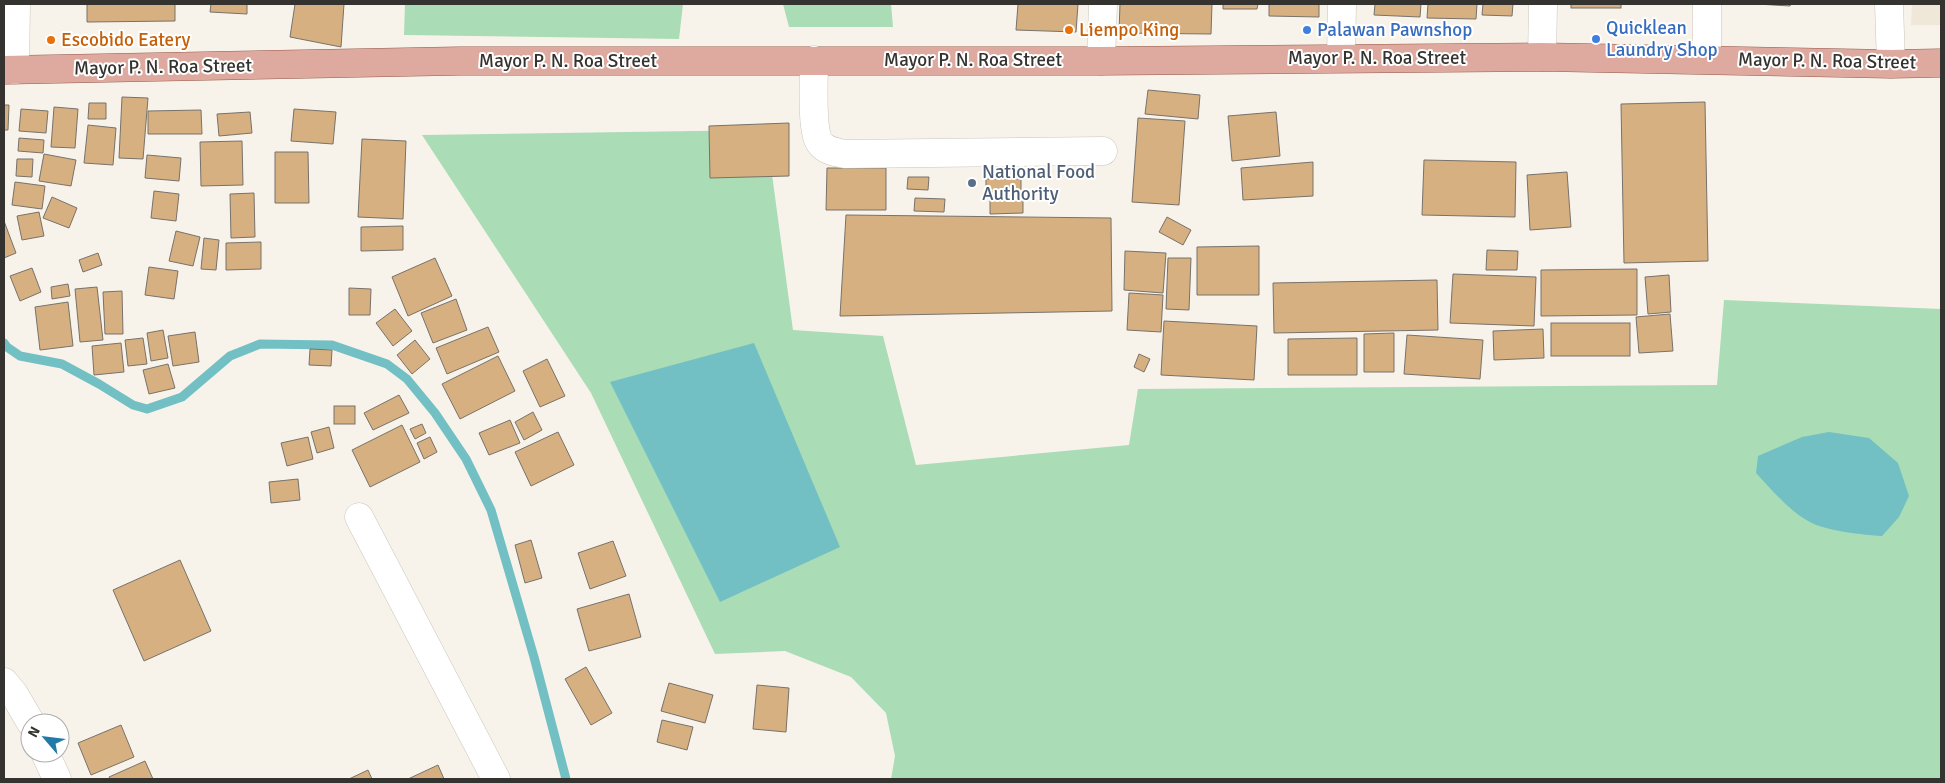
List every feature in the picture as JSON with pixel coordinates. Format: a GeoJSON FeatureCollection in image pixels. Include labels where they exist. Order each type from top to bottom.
{"type":"FeatureCollection","features":[{"type":"Feature","properties":{"kind":"main road","name":"Mayor P. N. Roa Street"},"geometry":{"type":"LineString","coordinates":[[9,70],[460,62],[1100,61],[1542,57],[1891,64],[1941,63]]}},
{"type":"Feature","properties":{"kind":"street"},"geometry":{"type":"LineString","coordinates":[[9,70],[16,4]]}},
{"type":"Feature","properties":{"kind":"street"},"geometry":{"type":"LineString","coordinates":[[1100,61],[1103,4]]}},
{"type":"Feature","properties":{"kind":"street"},"geometry":{"type":"LineString","coordinates":[[1341,58],[1342,4]]}},
{"type":"Feature","properties":{"kind":"street"},"geometry":{"type":"LineString","coordinates":[[1542,57],[1543,4]]}},
{"type":"Feature","properties":{"kind":"street"},"geometry":{"type":"LineString","coordinates":[[1707,4],[1707,59]]}},
{"type":"Feature","properties":{"kind":"street"},"geometry":{"type":"LineString","coordinates":[[1890,4],[1891,64]]}},
{"type":"Feature","properties":{"kind":"street"},"geometry":{"type":"LineString","coordinates":[[814,60],[815,130],[818,142],[827,150],[844,154],[1104,151]]}},
{"type":"Feature","properties":{"kind":"street"},"geometry":{"type":"LineString","coordinates":[[359,517],[496,779]]}},
{"type":"Feature","properties":{"kind":"street"},"geometry":{"type":"LineString","coordinates":[[4,682],[14,694],[25,713]]}},
{"type":"Feature","properties":{"kind":"street"},"geometry":{"type":"LineString","coordinates":[[50,763],[57,779]]}},
{"type":"Feature","properties":{"kind":"shaded area"},"geometry":{"type":"Polygon","coordinates":[[[1912,4],[1941,4],[1941,25],[1911,25],[1912,4]]]}},
{"type":"Feature","properties":{"kind":"green space"},"geometry":{"type":"Polygon","coordinates":[[[405,4],[683,4],[679,39],[404,35],[405,4]]]}},
{"type":"Feature","properties":{"kind":"green space"},"geometry":{"type":"Polygon","coordinates":[[[783,4],[891,4],[893,27],[789,27],[783,4]]]}},
{"type":"Feature","properties":{"kind":"green space"},"geometry":{"type":"Polygon","coordinates":[[[766,130],[793,330],[883,336],[916,465],[1129,445],[1138,389],[1717,385],[1724,300],[1941,309],[1941,779],[891,779],[895,756],[886,713],[851,677],[785,651],[715,654],[591,393],[422,135],[766,130]]]}},
{"type":"Feature","properties":{"kind":"water"},"geometry":{"type":"Polygon","coordinates":[[[754,343],[840,547],[720,602],[610,382],[754,343]]]}},
{"type":"Feature","properties":{"kind":"water"},"geometry":{"type":"Polygon","coordinates":[[[1829,432],[1869,438],[1898,463],[1909,496],[1899,517],[1882,536],[1855,534],[1810,522],[1788,506],[1756,473],[1758,456],[1802,437],[1829,432]]]}},
{"type":"Feature","properties":{"kind":"building"},"geometry":{"type":"Polygon","coordinates":[[[87,4],[175,4],[175,21],[87,22],[87,4]]]}},
{"type":"Feature","properties":{"kind":"building"},"geometry":{"type":"Polygon","coordinates":[[[211,4],[247,4],[247,14],[210,12],[211,4]]]}},
{"type":"Feature","properties":{"kind":"building"},"geometry":{"type":"Polygon","coordinates":[[[295,4],[344,4],[341,47],[290,37],[295,4]]]}},
{"type":"Feature","properties":{"kind":"building"},"geometry":{"type":"Polygon","coordinates":[[[1018,4],[1078,4],[1076,32],[1016,30],[1018,4]]]}},
{"type":"Feature","properties":{"kind":"building"},"geometry":{"type":"Polygon","coordinates":[[[1120,4],[1212,4],[1211,34],[1119,33],[1120,4]]]}},
{"type":"Feature","properties":{"kind":"building"},"geometry":{"type":"Polygon","coordinates":[[[1223,4],[1258,4],[1257,9],[1223,9],[1223,4]]]}},
{"type":"Feature","properties":{"kind":"building"},"geometry":{"type":"Polygon","coordinates":[[[1269,4],[1319,4],[1319,17],[1269,16],[1269,4]]]}},
{"type":"Feature","properties":{"kind":"building"},"geometry":{"type":"Polygon","coordinates":[[[1375,4],[1421,4],[1420,17],[1374,15],[1375,4]]]}},
{"type":"Feature","properties":{"kind":"building"},"geometry":{"type":"Polygon","coordinates":[[[1428,4],[1477,4],[1476,19],[1427,18],[1428,4]]]}},
{"type":"Feature","properties":{"kind":"building"},"geometry":{"type":"Polygon","coordinates":[[[1483,4],[1513,4],[1512,16],[1482,15],[1483,4]]]}},
{"type":"Feature","properties":{"kind":"building"},"geometry":{"type":"Polygon","coordinates":[[[1571,4],[1621,4],[1621,8],[1571,8],[1571,4]]]}},
{"type":"Feature","properties":{"kind":"building"},"geometry":{"type":"Polygon","coordinates":[[[1757,4],[1791,4],[1790,6],[1757,4]]]}},
{"type":"Feature","properties":{"kind":"building"},"geometry":{"type":"Polygon","coordinates":[[[1148,90],[1200,95],[1198,119],[1145,114],[1148,90]]]}},
{"type":"Feature","properties":{"kind":"building"},"geometry":{"type":"Polygon","coordinates":[[[122,97],[148,98],[143,159],[119,158],[122,97]]]}},
{"type":"Feature","properties":{"kind":"building"},"geometry":{"type":"Polygon","coordinates":[[[1705,102],[1708,261],[1624,263],[1621,104],[1705,102]]]}},
{"type":"Feature","properties":{"kind":"building"},"geometry":{"type":"Polygon","coordinates":[[[89,103],[106,103],[106,119],[88,119],[89,103]]]}},
{"type":"Feature","properties":{"kind":"building"},"geometry":{"type":"Polygon","coordinates":[[[4,105],[9,105],[8,130],[4,130],[4,105]]]}},
{"type":"Feature","properties":{"kind":"building"},"geometry":{"type":"Polygon","coordinates":[[[54,107],[78,109],[75,148],[51,147],[54,107]]]}},
{"type":"Feature","properties":{"kind":"building"},"geometry":{"type":"Polygon","coordinates":[[[21,109],[48,111],[46,133],[19,131],[21,109]]]}},
{"type":"Feature","properties":{"kind":"building"},"geometry":{"type":"Polygon","coordinates":[[[294,109],[336,112],[333,144],[291,141],[294,109]]]}},
{"type":"Feature","properties":{"kind":"building"},"geometry":{"type":"Polygon","coordinates":[[[201,110],[202,134],[148,134],[148,111],[201,110]]]}},
{"type":"Feature","properties":{"kind":"building"},"geometry":{"type":"Polygon","coordinates":[[[250,112],[252,133],[219,136],[217,114],[250,112]]]}},
{"type":"Feature","properties":{"kind":"building"},"geometry":{"type":"Polygon","coordinates":[[[1276,112],[1280,156],[1232,161],[1228,116],[1276,112]]]}},
{"type":"Feature","properties":{"kind":"building"},"geometry":{"type":"Polygon","coordinates":[[[1138,118],[1185,121],[1179,205],[1132,202],[1138,118]]]}},
{"type":"Feature","properties":{"kind":"building"},"geometry":{"type":"Polygon","coordinates":[[[789,123],[789,176],[710,178],[709,126],[789,123]]]}},
{"type":"Feature","properties":{"kind":"building"},"geometry":{"type":"Polygon","coordinates":[[[88,125],[116,128],[113,165],[84,163],[88,125]]]}},
{"type":"Feature","properties":{"kind":"building"},"geometry":{"type":"Polygon","coordinates":[[[19,138],[44,140],[43,153],[18,151],[19,138]]]}},
{"type":"Feature","properties":{"kind":"building"},"geometry":{"type":"Polygon","coordinates":[[[362,139],[406,141],[403,219],[358,217],[362,139]]]}},
{"type":"Feature","properties":{"kind":"building"},"geometry":{"type":"Polygon","coordinates":[[[242,141],[243,185],[201,186],[200,142],[242,141]]]}},
{"type":"Feature","properties":{"kind":"building"},"geometry":{"type":"Polygon","coordinates":[[[275,152],[308,152],[309,203],[275,203],[275,152]]]}},
{"type":"Feature","properties":{"kind":"building"},"geometry":{"type":"Polygon","coordinates":[[[44,154],[76,160],[71,186],[39,181],[44,154]]]}},
{"type":"Feature","properties":{"kind":"building"},"geometry":{"type":"Polygon","coordinates":[[[147,155],[181,158],[179,181],[145,178],[147,155]]]}},
{"type":"Feature","properties":{"kind":"building"},"geometry":{"type":"Polygon","coordinates":[[[17,159],[33,159],[32,177],[16,176],[17,159]]]}},
{"type":"Feature","properties":{"kind":"building"},"geometry":{"type":"Polygon","coordinates":[[[1424,160],[1516,162],[1515,217],[1422,215],[1424,160]]]}},
{"type":"Feature","properties":{"kind":"building"},"geometry":{"type":"Polygon","coordinates":[[[1313,162],[1313,196],[1243,200],[1241,168],[1313,162]]]}},
{"type":"Feature","properties":{"kind":"building"},"geometry":{"type":"Polygon","coordinates":[[[827,168],[886,168],[886,210],[826,210],[827,168]]]}},
{"type":"Feature","properties":{"kind":"building"},"geometry":{"type":"Polygon","coordinates":[[[1567,172],[1571,227],[1530,230],[1527,175],[1567,172]]]}},
{"type":"Feature","properties":{"kind":"building"},"geometry":{"type":"Polygon","coordinates":[[[908,177],[929,177],[928,190],[907,189],[908,177]]]}},
{"type":"Feature","properties":{"kind":"building"},"geometry":{"type":"Polygon","coordinates":[[[986,179],[1021,179],[1021,192],[986,192],[986,179]]]}},
{"type":"Feature","properties":{"kind":"building"},"geometry":{"type":"Polygon","coordinates":[[[15,182],[45,186],[42,209],[12,205],[15,182]]]}},
{"type":"Feature","properties":{"kind":"building"},"geometry":{"type":"Polygon","coordinates":[[[154,191],[179,194],[176,221],[151,218],[154,191]]]}},
{"type":"Feature","properties":{"kind":"building"},"geometry":{"type":"Polygon","coordinates":[[[254,193],[255,237],[231,238],[230,194],[254,193]]]}},
{"type":"Feature","properties":{"kind":"building"},"geometry":{"type":"Polygon","coordinates":[[[52,197],[77,208],[69,228],[43,218],[52,197]]]}},
{"type":"Feature","properties":{"kind":"building"},"geometry":{"type":"Polygon","coordinates":[[[1023,197],[1023,213],[990,214],[990,198],[1023,197]]]}},
{"type":"Feature","properties":{"kind":"building"},"geometry":{"type":"Polygon","coordinates":[[[915,198],[945,199],[944,212],[914,211],[915,198]]]}},
{"type":"Feature","properties":{"kind":"building"},"geometry":{"type":"Polygon","coordinates":[[[39,212],[44,236],[22,240],[17,216],[39,212]]]}},
{"type":"Feature","properties":{"kind":"building"},"geometry":{"type":"Polygon","coordinates":[[[846,215],[1111,218],[1112,311],[840,316],[846,215]]]}},
{"type":"Feature","properties":{"kind":"building"},"geometry":{"type":"Polygon","coordinates":[[[1167,217],[1191,230],[1183,245],[1159,232],[1167,217]]]}},
{"type":"Feature","properties":{"kind":"building"},"geometry":{"type":"Polygon","coordinates":[[[4,221],[16,253],[4,258],[4,221]]]}},
{"type":"Feature","properties":{"kind":"building"},"geometry":{"type":"Polygon","coordinates":[[[403,226],[403,250],[361,251],[361,227],[403,226]]]}},
{"type":"Feature","properties":{"kind":"building"},"geometry":{"type":"Polygon","coordinates":[[[176,231],[200,237],[193,266],[169,261],[176,231]]]}},
{"type":"Feature","properties":{"kind":"building"},"geometry":{"type":"Polygon","coordinates":[[[204,238],[219,240],[216,270],[201,269],[204,238]]]}},
{"type":"Feature","properties":{"kind":"building"},"geometry":{"type":"Polygon","coordinates":[[[261,242],[261,269],[226,270],[226,243],[261,242]]]}},
{"type":"Feature","properties":{"kind":"building"},"geometry":{"type":"Polygon","coordinates":[[[1259,246],[1259,295],[1197,295],[1197,247],[1259,246]]]}},
{"type":"Feature","properties":{"kind":"building"},"geometry":{"type":"Polygon","coordinates":[[[1487,250],[1518,251],[1517,270],[1486,270],[1487,250]]]}},
{"type":"Feature","properties":{"kind":"building"},"geometry":{"type":"Polygon","coordinates":[[[1125,251],[1166,253],[1163,293],[1124,290],[1125,251]]]}},
{"type":"Feature","properties":{"kind":"building"},"geometry":{"type":"Polygon","coordinates":[[[98,253],[102,265],[83,272],[79,260],[98,253]]]}},
{"type":"Feature","properties":{"kind":"building"},"geometry":{"type":"Polygon","coordinates":[[[435,258],[452,296],[408,316],[392,277],[435,258]]]}},
{"type":"Feature","properties":{"kind":"building"},"geometry":{"type":"Polygon","coordinates":[[[1168,258],[1191,258],[1189,310],[1166,309],[1168,258]]]}},
{"type":"Feature","properties":{"kind":"building"},"geometry":{"type":"Polygon","coordinates":[[[149,267],[178,271],[174,299],[145,295],[149,267]]]}},
{"type":"Feature","properties":{"kind":"building"},"geometry":{"type":"Polygon","coordinates":[[[32,268],[41,292],[20,301],[10,276],[32,268]]]}},
{"type":"Feature","properties":{"kind":"building"},"geometry":{"type":"Polygon","coordinates":[[[1637,269],[1637,315],[1541,316],[1541,270],[1637,269]]]}},
{"type":"Feature","properties":{"kind":"building"},"geometry":{"type":"Polygon","coordinates":[[[1453,274],[1536,277],[1534,326],[1450,323],[1453,274]]]}},
{"type":"Feature","properties":{"kind":"building"},"geometry":{"type":"Polygon","coordinates":[[[1669,275],[1671,312],[1648,314],[1645,277],[1669,275]]]}},
{"type":"Feature","properties":{"kind":"building"},"geometry":{"type":"Polygon","coordinates":[[[1437,280],[1438,330],[1274,333],[1273,283],[1437,280]]]}},
{"type":"Feature","properties":{"kind":"building"},"geometry":{"type":"Polygon","coordinates":[[[68,284],[70,296],[52,299],[51,287],[68,284]]]}},
{"type":"Feature","properties":{"kind":"building"},"geometry":{"type":"Polygon","coordinates":[[[97,287],[103,340],[80,342],[75,289],[97,287]]]}},
{"type":"Feature","properties":{"kind":"building"},"geometry":{"type":"Polygon","coordinates":[[[349,288],[371,289],[370,315],[349,315],[349,288]]]}},
{"type":"Feature","properties":{"kind":"building"},"geometry":{"type":"Polygon","coordinates":[[[122,291],[123,334],[105,334],[103,292],[122,291]]]}},
{"type":"Feature","properties":{"kind":"building"},"geometry":{"type":"Polygon","coordinates":[[[1129,293],[1163,295],[1161,332],[1127,330],[1129,293]]]}},
{"type":"Feature","properties":{"kind":"building"},"geometry":{"type":"Polygon","coordinates":[[[456,299],[467,330],[433,343],[421,313],[456,299]]]}},
{"type":"Feature","properties":{"kind":"building"},"geometry":{"type":"Polygon","coordinates":[[[68,302],[73,346],[40,350],[35,307],[68,302]]]}},
{"type":"Feature","properties":{"kind":"building"},"geometry":{"type":"Polygon","coordinates":[[[395,309],[412,331],[393,346],[376,323],[395,309]]]}},
{"type":"Feature","properties":{"kind":"building"},"geometry":{"type":"Polygon","coordinates":[[[1670,314],[1673,351],[1639,353],[1636,317],[1670,314]]]}},
{"type":"Feature","properties":{"kind":"building"},"geometry":{"type":"Polygon","coordinates":[[[1164,321],[1257,326],[1254,380],[1161,375],[1164,321]]]}},
{"type":"Feature","properties":{"kind":"building"},"geometry":{"type":"Polygon","coordinates":[[[1551,323],[1630,323],[1630,356],[1551,356],[1551,323]]]}},
{"type":"Feature","properties":{"kind":"building"},"geometry":{"type":"Polygon","coordinates":[[[488,327],[499,352],[447,374],[436,348],[488,327]]]}},
{"type":"Feature","properties":{"kind":"building"},"geometry":{"type":"Polygon","coordinates":[[[1543,329],[1544,358],[1494,360],[1493,331],[1543,329]]]}},
{"type":"Feature","properties":{"kind":"building"},"geometry":{"type":"Polygon","coordinates":[[[163,330],[168,358],[151,361],[147,333],[163,330]]]}},
{"type":"Feature","properties":{"kind":"building"},"geometry":{"type":"Polygon","coordinates":[[[195,332],[199,362],[173,366],[168,336],[195,332]]]}},
{"type":"Feature","properties":{"kind":"building"},"geometry":{"type":"Polygon","coordinates":[[[1394,333],[1394,372],[1364,372],[1364,334],[1394,333]]]}},
{"type":"Feature","properties":{"kind":"building"},"geometry":{"type":"Polygon","coordinates":[[[1407,335],[1483,340],[1480,379],[1404,374],[1407,335]]]}},
{"type":"Feature","properties":{"kind":"building"},"geometry":{"type":"Polygon","coordinates":[[[143,338],[147,364],[128,366],[125,340],[143,338]]]}},
{"type":"Feature","properties":{"kind":"building"},"geometry":{"type":"Polygon","coordinates":[[[1357,338],[1357,375],[1288,375],[1288,339],[1357,338]]]}},
{"type":"Feature","properties":{"kind":"building"},"geometry":{"type":"Polygon","coordinates":[[[415,340],[430,359],[412,374],[397,355],[415,340]]]}},
{"type":"Feature","properties":{"kind":"building"},"geometry":{"type":"Polygon","coordinates":[[[121,343],[124,372],[94,375],[92,346],[121,343]]]}},
{"type":"Feature","properties":{"kind":"building"},"geometry":{"type":"Polygon","coordinates":[[[310,349],[332,350],[331,366],[309,365],[310,349]]]}},
{"type":"Feature","properties":{"kind":"building"},"geometry":{"type":"Polygon","coordinates":[[[1139,354],[1150,359],[1144,372],[1134,367],[1139,354]]]}},
{"type":"Feature","properties":{"kind":"building"},"geometry":{"type":"Polygon","coordinates":[[[498,356],[515,391],[460,419],[442,384],[498,356]]]}},
{"type":"Feature","properties":{"kind":"building"},"geometry":{"type":"Polygon","coordinates":[[[547,359],[565,396],[540,407],[523,371],[547,359]]]}},
{"type":"Feature","properties":{"kind":"building"},"geometry":{"type":"Polygon","coordinates":[[[168,364],[175,388],[149,394],[143,370],[168,364]]]}},
{"type":"Feature","properties":{"kind":"building"},"geometry":{"type":"Polygon","coordinates":[[[399,395],[409,413],[373,430],[364,413],[399,395]]]}},
{"type":"Feature","properties":{"kind":"building"},"geometry":{"type":"Polygon","coordinates":[[[334,406],[355,406],[355,424],[334,424],[334,406]]]}},
{"type":"Feature","properties":{"kind":"building"},"geometry":{"type":"Polygon","coordinates":[[[533,412],[542,430],[524,440],[515,422],[533,412]]]}},
{"type":"Feature","properties":{"kind":"building"},"geometry":{"type":"Polygon","coordinates":[[[510,420],[520,443],[489,455],[479,433],[510,420]]]}},
{"type":"Feature","properties":{"kind":"building"},"geometry":{"type":"Polygon","coordinates":[[[422,424],[426,433],[415,439],[410,429],[422,424]]]}},
{"type":"Feature","properties":{"kind":"building"},"geometry":{"type":"Polygon","coordinates":[[[402,425],[420,462],[370,487],[352,450],[402,425]]]}},
{"type":"Feature","properties":{"kind":"building"},"geometry":{"type":"Polygon","coordinates":[[[329,427],[334,448],[317,453],[311,432],[329,427]]]}},
{"type":"Feature","properties":{"kind":"building"},"geometry":{"type":"Polygon","coordinates":[[[558,432],[574,465],[531,486],[515,452],[558,432]]]}},
{"type":"Feature","properties":{"kind":"building"},"geometry":{"type":"Polygon","coordinates":[[[308,437],[313,459],[287,466],[281,443],[308,437]]]}},
{"type":"Feature","properties":{"kind":"building"},"geometry":{"type":"Polygon","coordinates":[[[430,437],[437,452],[424,459],[417,443],[430,437]]]}},
{"type":"Feature","properties":{"kind":"building"},"geometry":{"type":"Polygon","coordinates":[[[298,479],[300,500],[271,503],[269,482],[298,479]]]}},
{"type":"Feature","properties":{"kind":"building"},"geometry":{"type":"Polygon","coordinates":[[[531,540],[542,578],[525,583],[515,545],[531,540]]]}},
{"type":"Feature","properties":{"kind":"building"},"geometry":{"type":"Polygon","coordinates":[[[613,541],[626,576],[590,589],[578,553],[613,541]]]}},
{"type":"Feature","properties":{"kind":"building"},"geometry":{"type":"Polygon","coordinates":[[[180,560],[211,631],[144,661],[113,590],[180,560]]]}},
{"type":"Feature","properties":{"kind":"building"},"geometry":{"type":"Polygon","coordinates":[[[629,594],[641,637],[589,651],[577,609],[629,594]]]}},
{"type":"Feature","properties":{"kind":"building"},"geometry":{"type":"Polygon","coordinates":[[[586,667],[612,713],[591,725],[565,679],[586,667]]]}},
{"type":"Feature","properties":{"kind":"building"},"geometry":{"type":"Polygon","coordinates":[[[669,683],[713,695],[705,723],[661,711],[669,683]]]}},
{"type":"Feature","properties":{"kind":"building"},"geometry":{"type":"Polygon","coordinates":[[[757,685],[789,688],[786,732],[753,729],[757,685]]]}},
{"type":"Feature","properties":{"kind":"building"},"geometry":{"type":"Polygon","coordinates":[[[662,720],[693,727],[687,750],[657,742],[662,720]]]}},
{"type":"Feature","properties":{"kind":"building"},"geometry":{"type":"Polygon","coordinates":[[[121,725],[134,757],[91,775],[78,743],[121,725]]]}},
{"type":"Feature","properties":{"kind":"building"},"geometry":{"type":"Polygon","coordinates":[[[145,761],[153,779],[110,779],[109,777],[145,761]]]}},
{"type":"Feature","properties":{"kind":"building"},"geometry":{"type":"Polygon","coordinates":[[[438,765],[444,779],[408,779],[438,765]]]}},
{"type":"Feature","properties":{"kind":"building"},"geometry":{"type":"Polygon","coordinates":[[[368,770],[372,779],[349,779],[368,770]]]}},
{"type":"Feature","properties":{"kind":"waterway"},"geometry":{"type":"LineString","coordinates":[[4,343],[20,356],[62,364],[133,405],[147,409],[182,397],[230,356],[260,344],[332,345],[387,364],[407,379],[435,413],[466,459],[491,510],[534,657],[566,779]]}},
{"type":"Feature","properties":{"kind":"place","name":"Liempo King"},"geometry":{"type":"Point","coordinates":[1069,30]}},
{"type":"Feature","properties":{"kind":"place","name":"Palawan Pawnshop"},"geometry":{"type":"Point","coordinates":[1307,30]}},
{"type":"Feature","properties":{"kind":"place","name":"Quicklean Laundry Shop"},"geometry":{"type":"Point","coordinates":[1596,39]}},
{"type":"Feature","properties":{"kind":"place","name":"Escobido Eatery"},"geometry":{"type":"Point","coordinates":[51,40]}},
{"type":"Feature","properties":{"kind":"place","name":"National Food Authority"},"geometry":{"type":"Point","coordinates":[972,183]}}]}
